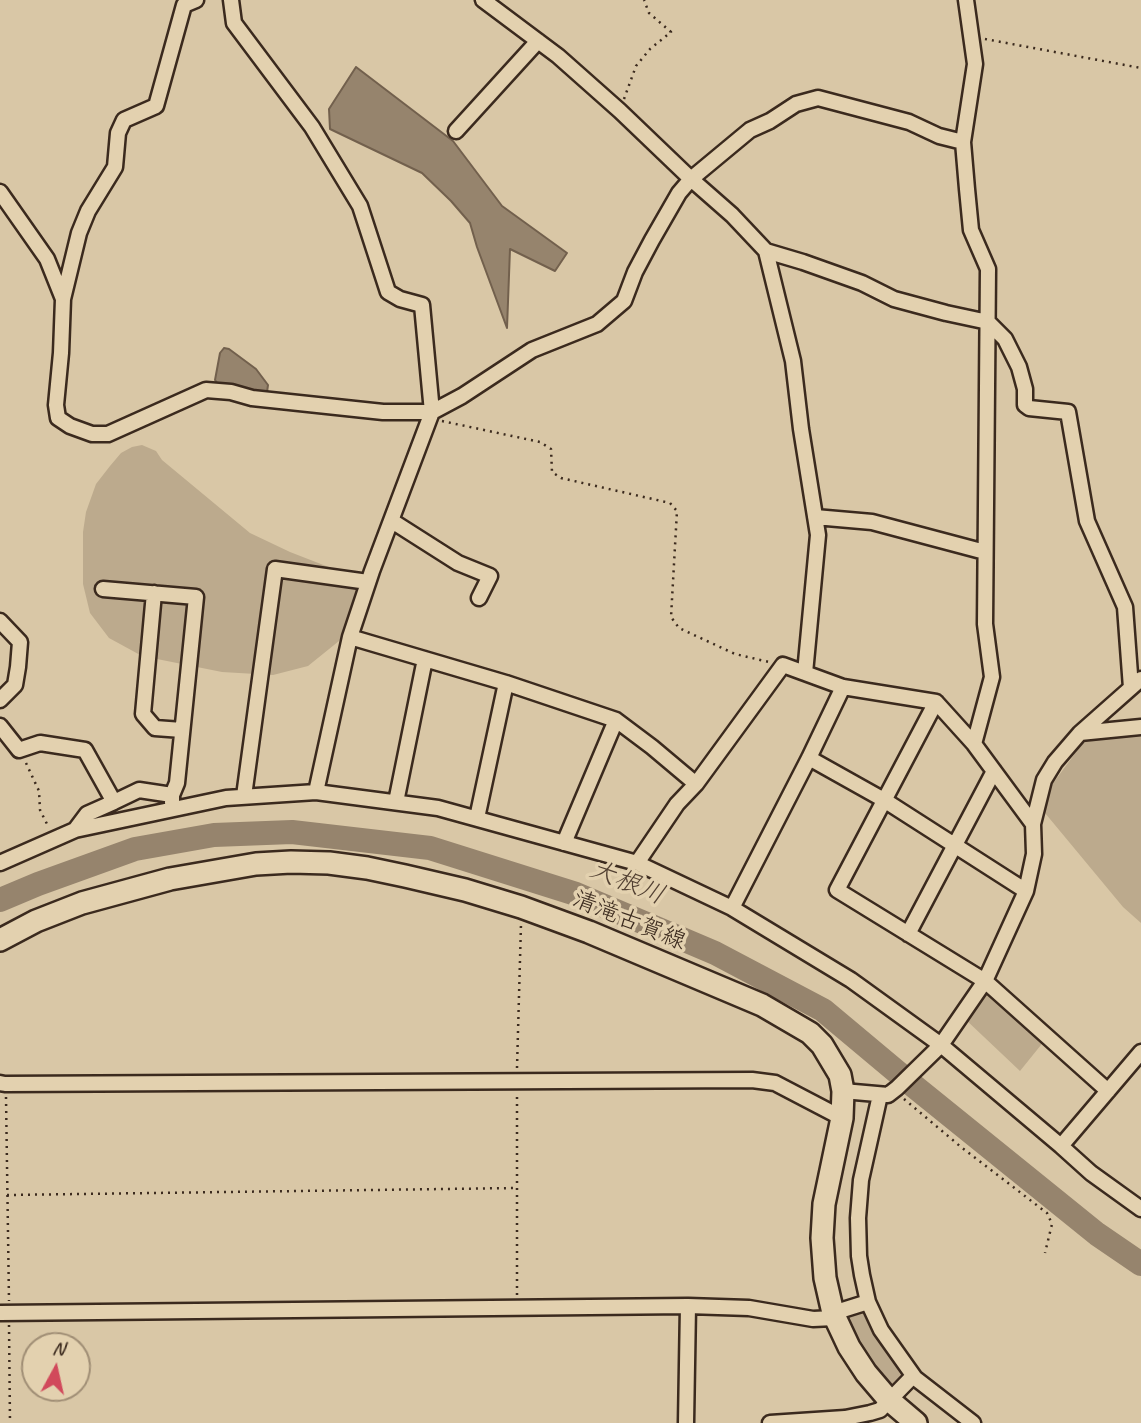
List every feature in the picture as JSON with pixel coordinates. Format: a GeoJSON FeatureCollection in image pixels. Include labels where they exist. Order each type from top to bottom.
{"type":"FeatureCollection","features":[{"type":"Feature","properties":{"kind":"main road","name":"清滝古賀線"},"geometry":{"type":"LineString","coordinates":[[0,940],[36,921],[82,903],[170,879],[268,863],[329,863],[367,868],[464,890],[521,907],[589,932],[762,1005],[810,1033],[822,1045],[840,1075],[843,1091],[842,1118],[824,1204],[822,1238],[825,1278],[834,1315],[849,1347],[889,1400],[916,1423]]}},
{"type":"Feature","properties":{"kind":"street"},"geometry":{"type":"LineString","coordinates":[[196,0],[184,5],[156,106],[124,120],[118,133],[115,167],[88,211],[79,233],[63,299],[56,405],[58,418],[70,426],[92,434],[108,434],[206,390],[231,392],[252,398],[370,410],[432,412],[462,396],[532,350],[597,324],[624,301],[635,272],[652,240],[679,193],[691,179],[750,130],[796,104],[818,98],[909,122],[939,136],[963,142]]}},
{"type":"Feature","properties":{"kind":"street"},"geometry":{"type":"LineString","coordinates":[[231,0],[234,23],[312,127],[360,206],[388,292],[400,299],[422,305],[432,412],[350,637],[316,792]]}},
{"type":"Feature","properties":{"kind":"street"},"geometry":{"type":"LineString","coordinates":[[483,0],[538,41],[620,111],[732,215],[766,251],[793,361],[818,535],[805,673]]}},
{"type":"Feature","properties":{"kind":"street"},"geometry":{"type":"LineString","coordinates":[[966,0],[975,64],[963,142],[971,230],[988,269],[985,624],[992,677],[974,744]]}},
{"type":"Feature","properties":{"kind":"street"},"geometry":{"type":"LineString","coordinates":[[456,131],[538,41]]}},
{"type":"Feature","properties":{"kind":"street"},"geometry":{"type":"LineString","coordinates":[[0,192],[47,259],[63,299]]}},
{"type":"Feature","properties":{"kind":"street"},"geometry":{"type":"LineString","coordinates":[[766,251],[862,283],[894,299],[988,321],[1005,339],[1019,367],[1025,389],[1025,405],[1029,408],[1068,412],[1087,521],[1125,607],[1136,684],[1080,733],[1059,756],[1044,780],[1033,824],[1034,855],[1026,891],[985,981],[939,1047],[890,1092],[861,1180],[859,1256],[868,1302],[881,1331],[913,1376],[973,1423]]}},
{"type":"Feature","properties":{"kind":"street"},"geometry":{"type":"LineString","coordinates":[[815,517],[872,522],[985,552]]}},
{"type":"Feature","properties":{"kind":"street"},"geometry":{"type":"LineString","coordinates":[[392,521],[458,563],[490,576],[479,598]]}},
{"type":"Feature","properties":{"kind":"street"},"geometry":{"type":"LineString","coordinates":[[244,796],[275,569],[368,582]]}},
{"type":"Feature","properties":{"kind":"street"},"geometry":{"type":"LineString","coordinates":[[103,589],[196,597],[177,783],[172,802]]}},
{"type":"Feature","properties":{"kind":"street"},"geometry":{"type":"LineString","coordinates":[[154,593],[143,714],[155,727],[182,730]]}},
{"type":"Feature","properties":{"kind":"street"},"geometry":{"type":"LineString","coordinates":[[0,621],[20,642],[15,685],[0,700]]}},
{"type":"Feature","properties":{"kind":"street"},"geometry":{"type":"LineString","coordinates":[[350,637],[506,683],[616,720],[696,784]]}},
{"type":"Feature","properties":{"kind":"street"},"geometry":{"type":"LineString","coordinates":[[396,802],[425,659]]}},
{"type":"Feature","properties":{"kind":"street"},"geometry":{"type":"LineString","coordinates":[[637,863],[677,804],[696,784],[783,665],[843,687],[936,702],[974,744],[1033,824]]}},
{"type":"Feature","properties":{"kind":"street"},"geometry":{"type":"LineString","coordinates":[[477,818],[506,683]]}},
{"type":"Feature","properties":{"kind":"street"},"geometry":{"type":"LineString","coordinates":[[732,908],[843,687]]}},
{"type":"Feature","properties":{"kind":"street"},"geometry":{"type":"LineString","coordinates":[[936,702],[837,890],[985,981],[1108,1091]]}},
{"type":"Feature","properties":{"kind":"street"},"geometry":{"type":"LineString","coordinates":[[564,843],[616,720]]}},
{"type":"Feature","properties":{"kind":"street"},"geometry":{"type":"LineString","coordinates":[[0,726],[19,750],[40,743],[85,750],[114,802]]}},
{"type":"Feature","properties":{"kind":"street"},"geometry":{"type":"LineString","coordinates":[[1080,733],[1141,727]]}},
{"type":"Feature","properties":{"kind":"street"},"geometry":{"type":"LineString","coordinates":[[808,758],[884,800],[1026,891]]}},
{"type":"Feature","properties":{"kind":"street"},"geometry":{"type":"LineString","coordinates":[[908,934],[994,771]]}},
{"type":"Feature","properties":{"kind":"street"},"geometry":{"type":"LineString","coordinates":[[75,830],[87,814],[139,790],[172,802]]}},
{"type":"Feature","properties":{"kind":"street"},"geometry":{"type":"LineString","coordinates":[[0,863],[75,830],[172,802],[316,792],[439,808],[637,863],[732,908],[851,980],[939,1047],[1091,1173],[1141,1209]]}},
{"type":"Feature","properties":{"kind":"street"},"geometry":{"type":"LineString","coordinates":[[1061,1146],[1141,1052]]}},
{"type":"Feature","properties":{"kind":"street"},"geometry":{"type":"LineString","coordinates":[[3,1084],[752,1080],[775,1083],[842,1118]]}},
{"type":"Feature","properties":{"kind":"street"},"geometry":{"type":"LineString","coordinates":[[843,1091],[890,1092]]}},
{"type":"Feature","properties":{"kind":"street"},"geometry":{"type":"LineString","coordinates":[[5,1313],[688,1306],[749,1308],[813,1319],[834,1315],[868,1302]]}},
{"type":"Feature","properties":{"kind":"street"},"geometry":{"type":"LineString","coordinates":[[686,1423],[688,1306]]}},
{"type":"Feature","properties":{"kind":"street"},"geometry":{"type":"LineString","coordinates":[[770,1423],[845,1418],[880,1410],[913,1376]]}},
{"type":"Feature","properties":{"kind":"path"},"geometry":{"type":"LineString","coordinates":[[620,111],[636,66],[650,49],[671,32],[649,13],[644,0]]}},
{"type":"Feature","properties":{"kind":"path"},"geometry":{"type":"LineString","coordinates":[[971,37],[1141,68]]}},
{"type":"Feature","properties":{"kind":"path"},"geometry":{"type":"LineString","coordinates":[[432,412],[441,421],[540,442],[551,449],[552,472],[561,478],[670,503],[677,511],[670,617],[679,628],[736,654],[783,665]]}},
{"type":"Feature","properties":{"kind":"path"},"geometry":{"type":"LineString","coordinates":[[19,750],[38,791],[40,810],[54,839]]}},
{"type":"Feature","properties":{"kind":"path"},"geometry":{"type":"LineString","coordinates":[[517,1308],[517,1081],[521,907]]}},
{"type":"Feature","properties":{"kind":"path"},"geometry":{"type":"LineString","coordinates":[[3,1084],[7,1195],[5,1313],[10,1423]]}},
{"type":"Feature","properties":{"kind":"path"},"geometry":{"type":"LineString","coordinates":[[890,1092],[902,1097],[1046,1213],[1052,1224],[1045,1253]]}},
{"type":"Feature","properties":{"kind":"path"},"geometry":{"type":"LineString","coordinates":[[7,1195],[517,1188]]}},
{"type":"Feature","properties":{"kind":"shaded area"},"geometry":{"type":"Polygon","coordinates":[[[356,67],[453,141],[502,206],[567,253],[555,271],[510,249],[507,328],[470,223],[451,201],[422,173],[330,129],[329,109],[356,67]]]}},
{"type":"Feature","properties":{"kind":"shaded area"},"geometry":{"type":"Polygon","coordinates":[[[224,348],[256,369],[268,385],[267,392],[234,389],[218,384],[215,380],[220,353],[224,348]]]}},
{"type":"Feature","properties":{"kind":"shaded area"},"geometry":{"type":"Polygon","coordinates":[[[142,445],[156,451],[162,460],[250,533],[344,573],[362,590],[356,623],[308,666],[273,675],[222,672],[142,656],[109,638],[90,613],[83,584],[83,532],[86,512],[96,484],[110,466],[121,453],[142,445]]]}},
{"type":"Feature","properties":{"kind":"shaded area"},"geometry":{"type":"Polygon","coordinates":[[[1141,735],[1141,923],[1123,907],[1045,813],[1051,786],[1085,740],[1141,735]]]}},
{"type":"Feature","properties":{"kind":"shaded area"},"geometry":{"type":"Polygon","coordinates":[[[985,990],[1045,1040],[1020,1071],[965,1019],[985,990]]]}},
{"type":"Feature","properties":{"kind":"shaded area"},"geometry":{"type":"Polygon","coordinates":[[[866,1309],[906,1373],[892,1392],[872,1369],[842,1316],[866,1309]]]}},
{"type":"Feature","properties":{"kind":"waterway","name":"大根川"},"geometry":{"type":"LineString","coordinates":[[0,900],[135,849],[214,835],[292,832],[430,848],[576,894],[715,953],[823,1010],[1097,1234],[1141,1264]]}}]}
